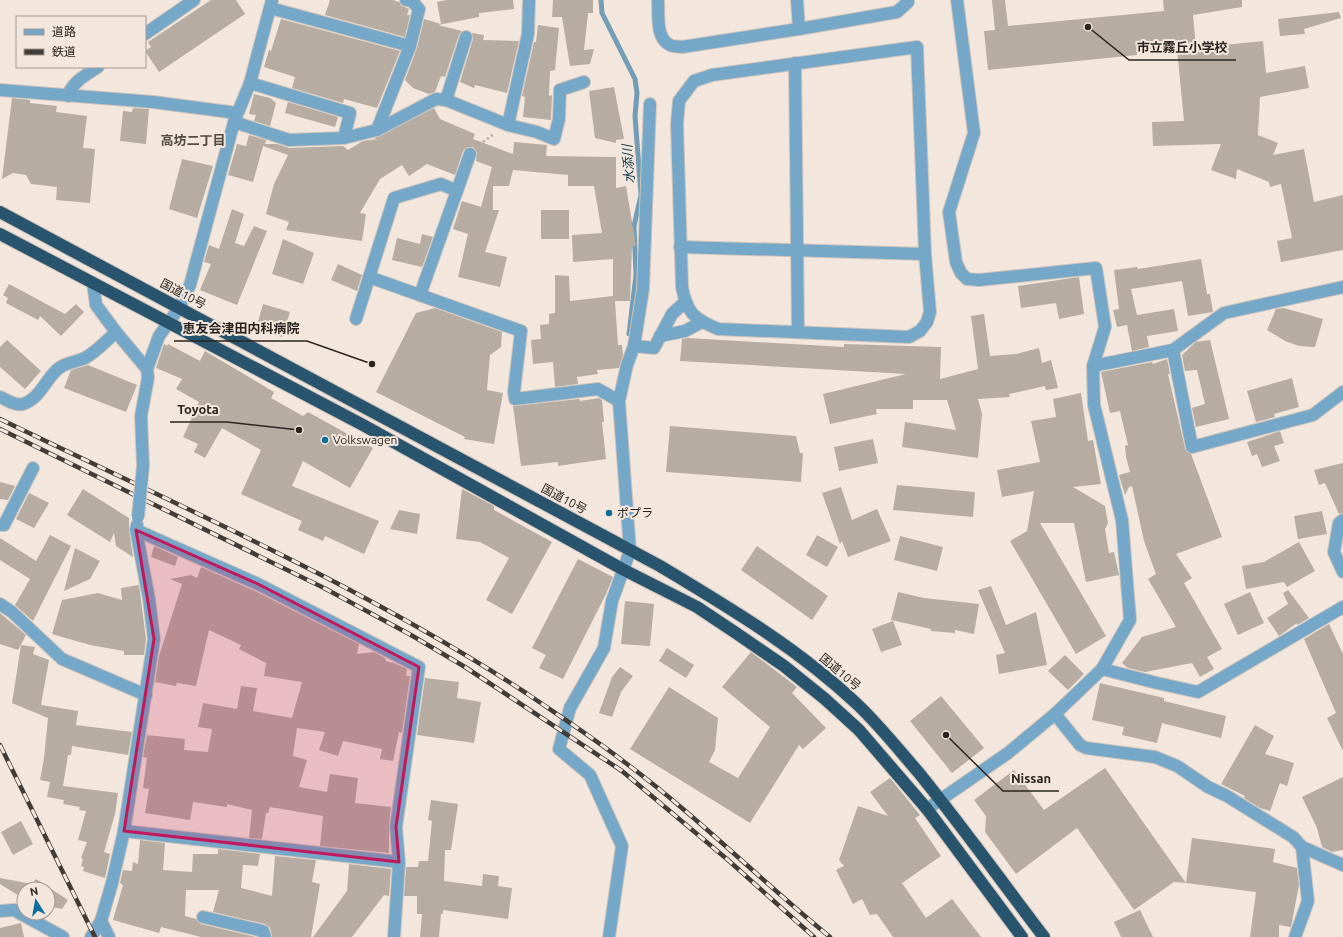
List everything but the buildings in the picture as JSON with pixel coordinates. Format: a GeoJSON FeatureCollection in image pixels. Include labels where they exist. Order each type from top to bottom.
{"type":"FeatureCollection","features":[{"type":"Feature","properties":{"kind":"highway","name":"国道10号"},"geometry":{"type":"LineString","coordinates":[[0,212],[630,551],[731,608],[790,648],[859,706],[895,744],[941,800],[1044,937]]}},
{"type":"Feature","properties":{"kind":"highway"},"geometry":{"type":"LineString","coordinates":[[0,234],[363,425],[624,570],[697,607],[736,632],[790,671],[859,730],[927,809],[1022,937]]}},
{"type":"Feature","properties":{"kind":"street"},"geometry":{"type":"LineString","coordinates":[[146,33],[194,0]]}},
{"type":"Feature","properties":{"kind":"street"},"geometry":{"type":"LineString","coordinates":[[377,130],[410,46],[420,9],[412,2],[406,0]]}},
{"type":"Feature","properties":{"kind":"street"},"geometry":{"type":"LineString","coordinates":[[508,125],[528,34],[529,0]]}},
{"type":"Feature","properties":{"kind":"street"},"geometry":{"type":"LineString","coordinates":[[658,0],[659,28],[664,40],[670,46],[682,47],[897,12],[908,2],[908,0]]}},
{"type":"Feature","properties":{"kind":"street"},"geometry":{"type":"LineString","coordinates":[[797,0],[799,29]]}},
{"type":"Feature","properties":{"kind":"street"},"geometry":{"type":"LineString","coordinates":[[927,809],[1008,753],[1055,714],[1102,669],[1130,620],[1122,520],[1094,405],[1093,366],[1105,327],[1096,268],[979,280],[967,278],[961,273],[956,262],[949,212],[974,133],[957,0]]}},
{"type":"Feature","properties":{"kind":"street"},"geometry":{"type":"LineString","coordinates":[[91,937],[101,921],[112,883],[124,830],[154,639],[149,599],[136,530],[143,466],[141,416],[148,378],[147,369],[159,336],[179,308],[190,285],[236,117],[250,83],[271,4],[410,46]]}},
{"type":"Feature","properties":{"kind":"street"},"geometry":{"type":"LineString","coordinates":[[446,100],[466,37]]}},
{"type":"Feature","properties":{"kind":"street"},"geometry":{"type":"LineString","coordinates":[[917,47],[925,254],[930,312],[927,322],[920,331],[909,337],[798,331],[718,329],[693,316],[685,302],[682,287],[680,247],[677,124],[680,101],[694,81],[712,74],[917,47]]}},
{"type":"Feature","properties":{"kind":"street"},"geometry":{"type":"LineString","coordinates":[[795,63],[798,331]]}},
{"type":"Feature","properties":{"kind":"street"},"geometry":{"type":"LineString","coordinates":[[68,96],[71,88],[77,82],[97,68]]}},
{"type":"Feature","properties":{"kind":"street"},"geometry":{"type":"LineString","coordinates":[[0,90],[153,102],[236,117],[289,140],[344,138],[377,130],[436,99],[446,100],[508,125],[537,132],[554,139],[559,119],[560,90],[584,82]]}},
{"type":"Feature","properties":{"kind":"street"},"geometry":{"type":"LineString","coordinates":[[250,83],[350,113],[344,138]]}},
{"type":"Feature","properties":{"kind":"street"},"geometry":{"type":"LineString","coordinates":[[609,937],[622,846],[590,774],[559,749],[570,708],[604,648],[612,600],[630,551],[619,401],[627,365],[634,346],[644,289],[650,104]]}},
{"type":"Feature","properties":{"kind":"street"},"geometry":{"type":"LineString","coordinates":[[420,295],[470,154]]}},
{"type":"Feature","properties":{"kind":"street"},"geometry":{"type":"LineString","coordinates":[[356,319],[394,198],[441,184],[457,191]]}},
{"type":"Feature","properties":{"kind":"street"},"geometry":{"type":"LineString","coordinates":[[680,247],[797,249],[925,254]]}},
{"type":"Feature","properties":{"kind":"street"},"geometry":{"type":"LineString","coordinates":[[369,277],[521,331],[514,392],[515,399],[598,389],[619,401]]}},
{"type":"Feature","properties":{"kind":"street"},"geometry":{"type":"LineString","coordinates":[[93,283],[96,305],[147,369]]}},
{"type":"Feature","properties":{"kind":"street"},"geometry":{"type":"LineString","coordinates":[[1093,366],[1173,350],[1224,313],[1343,286]]}},
{"type":"Feature","properties":{"kind":"street"},"geometry":{"type":"LineString","coordinates":[[634,346],[654,348],[672,314],[685,302]]}},
{"type":"Feature","properties":{"kind":"street"},"geometry":{"type":"LineString","coordinates":[[660,336],[685,331],[702,322]]}},
{"type":"Feature","properties":{"kind":"street"},"geometry":{"type":"LineString","coordinates":[[0,397],[13,403],[21,404],[30,401],[60,367],[90,355],[116,332]]}},
{"type":"Feature","properties":{"kind":"street"},"geometry":{"type":"LineString","coordinates":[[1173,350],[1192,447],[1313,415],[1343,392]]}},
{"type":"Feature","properties":{"kind":"street"},"geometry":{"type":"LineString","coordinates":[[0,525],[4,525],[33,468]]}},
{"type":"Feature","properties":{"kind":"street"},"geometry":{"type":"LineString","coordinates":[[1343,520],[1339,523],[1334,552],[1343,572]]}},
{"type":"Feature","properties":{"kind":"street"},"geometry":{"type":"LineString","coordinates":[[136,530],[258,584],[418,667],[396,827],[399,862],[394,937]]}},
{"type":"Feature","properties":{"kind":"street"},"geometry":{"type":"LineString","coordinates":[[0,604],[12,612],[62,659],[146,695]]}},
{"type":"Feature","properties":{"kind":"street"},"geometry":{"type":"LineString","coordinates":[[1102,669],[1198,692],[1343,607]]}},
{"type":"Feature","properties":{"kind":"street"},"geometry":{"type":"LineString","coordinates":[[1055,714],[1080,744],[1086,748],[1155,757],[1165,760],[1266,820],[1293,837],[1302,846],[1343,865]]}},
{"type":"Feature","properties":{"kind":"street"},"geometry":{"type":"LineString","coordinates":[[124,830],[399,862]]}},
{"type":"Feature","properties":{"kind":"street"},"geometry":{"type":"LineString","coordinates":[[1295,937],[1308,901],[1302,846]]}},
{"type":"Feature","properties":{"kind":"street"},"geometry":{"type":"LineString","coordinates":[[0,911],[14,910],[63,937]]}},
{"type":"Feature","properties":{"kind":"street"},"geometry":{"type":"LineString","coordinates":[[203,917],[263,931],[265,937]]}},
{"type":"Feature","properties":{"kind":"street"},"geometry":{"type":"LineString","coordinates":[[101,921],[109,937]]}},
{"type":"Feature","properties":{"kind":"path"},"geometry":{"type":"LineString","coordinates":[[470,154],[477,146],[508,125]]}},
{"type":"Feature","properties":{"kind":"highlighted area"},"geometry":{"type":"Polygon","coordinates":[[[136,530],[258,584],[419,667],[396,827],[399,862],[124,831],[154,639],[136,530]]]}},
{"type":"Feature","properties":{"kind":"waterway","name":"水添川"},"geometry":{"type":"LineString","coordinates":[[601,0],[602,13],[635,79],[637,93],[635,116],[641,195],[634,226],[636,275],[629,334]]}},
{"type":"Feature","properties":{"kind":"railway"},"geometry":{"type":"LineString","coordinates":[[0,419],[201,515],[334,582],[399,617],[526,693],[575,726],[650,782],[702,825],[830,937]]}},
{"type":"Feature","properties":{"kind":"railway"},"geometry":{"type":"LineString","coordinates":[[0,429],[324,588],[411,635],[465,667],[622,771],[728,860],[814,937]]}},
{"type":"Feature","properties":{"kind":"railway"},"geometry":{"type":"LineString","coordinates":[[0,745],[95,937]]}},
{"type":"Feature","properties":{"kind":"place","name":"市立霧丘小学校"},"geometry":{"type":"Point","coordinates":[1088,27]}},
{"type":"Feature","properties":{"kind":"place","name":"恵友会津田内科病院"},"geometry":{"type":"Point","coordinates":[372,364]}},
{"type":"Feature","properties":{"kind":"place","name":"Toyota"},"geometry":{"type":"Point","coordinates":[299,430]}},
{"type":"Feature","properties":{"kind":"place","name":"Volkswagen"},"geometry":{"type":"Point","coordinates":[325,440]}},
{"type":"Feature","properties":{"kind":"place","name":"ポプラ"},"geometry":{"type":"Point","coordinates":[609,513]}},
{"type":"Feature","properties":{"kind":"place","name":"Nissan"},"geometry":{"type":"Point","coordinates":[946,735]}},
{"type":"Feature","properties":{"kind":"district","name":"高坊二丁目"},"geometry":{"type":"Point","coordinates":[193,140]}}]}
